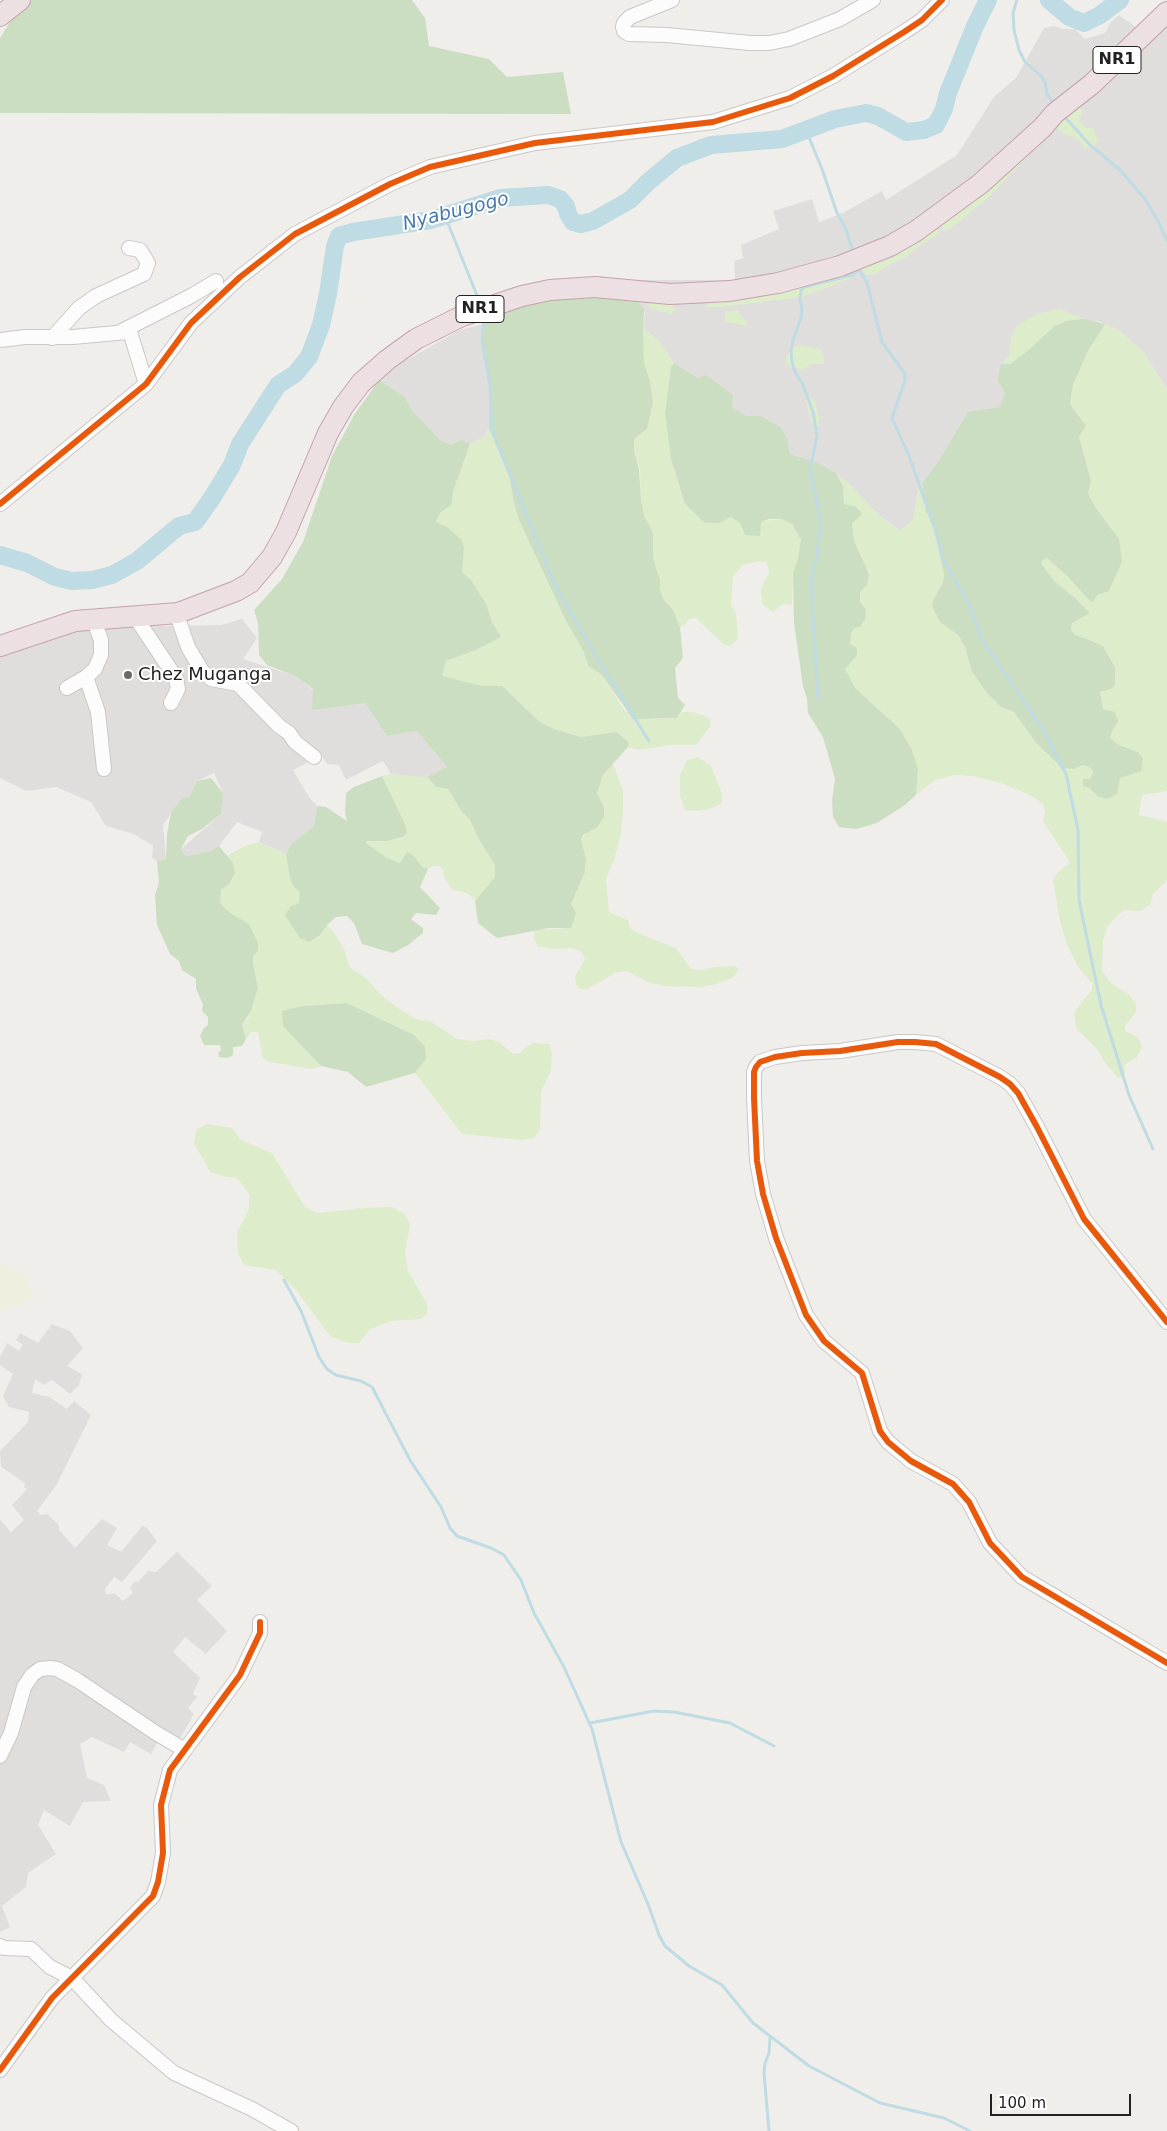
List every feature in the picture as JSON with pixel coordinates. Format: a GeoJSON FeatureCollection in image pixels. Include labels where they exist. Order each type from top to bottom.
{"type":"FeatureCollection","features":[{"type":"Feature","properties":{"kind":"highway"},"geometry":{"type":"LineString","coordinates":[[0,16],[20,0]]}},
{"type":"Feature","properties":{"kind":"highway","name":"NR1"},"geometry":{"type":"LineString","coordinates":[[0,646],[75,621],[178,612],[206,600],[236,591],[250,583],[272,557],[286,532],[316,460],[344,407],[360,383],[416,339],[442,325],[481,308],[550,290],[595,288],[656,294],[701,294],[778,283],[840,266],[882,250],[916,231],[980,184],[1042,128],[1060,109],[1092,84],[1167,12]]}},
{"type":"Feature","properties":{"kind":"street"},"geometry":{"type":"LineString","coordinates":[[672,0],[630,18],[624,23],[624,31],[638,34],[667,35],[750,44],[769,43],[789,39],[840,19],[873,0]]}},
{"type":"Feature","properties":{"kind":"street"},"geometry":{"type":"LineString","coordinates":[[0,504],[146,384],[191,323],[240,277],[295,234],[390,184],[430,167],[498,150],[608,133],[713,122],[790,98],[833,76],[916,24],[942,0]]}},
{"type":"Feature","properties":{"kind":"street"},"geometry":{"type":"LineString","coordinates":[[52,338],[78,308],[96,296],[144,274],[148,263],[140,250],[130,248]]}},
{"type":"Feature","properties":{"kind":"street"},"geometry":{"type":"LineString","coordinates":[[120,332],[191,296],[216,281]]}},
{"type":"Feature","properties":{"kind":"street"},"geometry":{"type":"LineString","coordinates":[[0,340],[25,337],[52,338],[104,335],[127,332],[131,335],[146,384]]}},
{"type":"Feature","properties":{"kind":"street"},"geometry":{"type":"LineString","coordinates":[[178,612],[179,621],[188,647],[202,671],[211,680],[238,684],[279,726],[289,733],[295,742],[314,757]]}},
{"type":"Feature","properties":{"kind":"street"},"geometry":{"type":"LineString","coordinates":[[134,615],[176,678],[178,689],[171,703]]}},
{"type":"Feature","properties":{"kind":"street"},"geometry":{"type":"LineString","coordinates":[[67,688],[95,670],[101,655],[101,640],[94,618]]}},
{"type":"Feature","properties":{"kind":"street"},"geometry":{"type":"LineString","coordinates":[[86,677],[98,712],[104,768]]}},
{"type":"Feature","properties":{"kind":"street"},"geometry":{"type":"LineString","coordinates":[[1167,1322],[1084,1219],[1023,1102],[1010,1084],[1000,1077],[943,1047],[915,1042],[898,1042],[840,1051],[802,1053],[760,1062],[756,1067],[754,1072],[754,1098],[757,1161],[763,1194],[776,1238],[806,1316],[824,1341],[862,1373],[880,1431],[888,1442],[911,1461],[953,1484],[969,1502],[990,1543],[1022,1577],[1167,1663]]}},
{"type":"Feature","properties":{"kind":"street"},"geometry":{"type":"LineString","coordinates":[[0,2070],[52,1998],[153,1896],[158,1882],[163,1854],[161,1805],[170,1770],[240,1675],[260,1633],[260,1622]]}},
{"type":"Feature","properties":{"kind":"street"},"geometry":{"type":"LineString","coordinates":[[0,1756],[11,1733],[24,1687],[32,1675],[40,1669],[50,1668],[78,1680],[156,1733],[185,1750]]}},
{"type":"Feature","properties":{"kind":"street"},"geometry":{"type":"LineString","coordinates":[[0,1946],[4,1948],[31,1949],[50,1967],[72,1978],[111,2020],[174,2073],[291,2131]]}},
{"type":"Feature","properties":{"kind":"shaded area"},"geometry":{"type":"Polygon","coordinates":[[[1167,2],[1167,389],[1143,352],[1118,330],[1098,321],[1037,343],[1001,364],[997,380],[1005,393],[1000,408],[940,459],[922,483],[918,492],[913,520],[900,531],[880,516],[836,473],[817,462],[790,454],[787,439],[781,427],[761,416],[747,416],[739,412],[732,407],[732,395],[722,388],[698,378],[674,363],[660,342],[643,328],[645,310],[639,302],[640,280],[735,280],[734,261],[743,258],[741,245],[779,229],[773,211],[812,199],[819,222],[843,213],[882,191],[886,200],[957,155],[994,97],[1016,78],[1044,28],[1054,26],[1062,29],[1075,29],[1085,39],[1105,33],[1111,22],[1119,15],[1137,28],[1167,2]]]}},
{"type":"Feature","properties":{"kind":"shaded area"},"geometry":{"type":"Polygon","coordinates":[[[484,324],[482,341],[491,397],[489,428],[485,437],[470,444],[461,440],[451,445],[440,440],[412,410],[405,397],[379,380],[403,362],[460,330],[484,324]]]}},
{"type":"Feature","properties":{"kind":"shaded area"},"geometry":{"type":"Polygon","coordinates":[[[242,619],[257,638],[243,659],[295,676],[313,690],[365,703],[387,736],[417,731],[447,767],[427,777],[413,777],[391,774],[383,761],[346,780],[339,765],[327,764],[319,751],[310,752],[309,762],[293,770],[309,797],[317,806],[314,826],[292,843],[286,854],[259,842],[262,832],[237,822],[219,846],[211,851],[186,856],[181,849],[221,814],[223,793],[214,773],[197,781],[189,797],[182,798],[163,825],[166,859],[157,861],[152,858],[153,846],[134,834],[106,826],[91,802],[56,787],[26,791],[0,778],[0,656],[78,630],[221,625],[242,619]]]}},
{"type":"Feature","properties":{"kind":"shaded area"},"geometry":{"type":"Polygon","coordinates":[[[52,1324],[70,1331],[83,1348],[67,1366],[82,1374],[79,1385],[70,1394],[52,1380],[44,1385],[35,1379],[32,1393],[49,1397],[67,1409],[74,1401],[91,1415],[57,1484],[37,1511],[41,1515],[47,1514],[59,1525],[59,1530],[75,1548],[102,1519],[117,1528],[107,1545],[121,1552],[142,1526],[146,1527],[157,1541],[122,1582],[114,1577],[105,1589],[106,1595],[114,1593],[123,1601],[133,1593],[130,1588],[134,1582],[139,1581],[148,1571],[156,1572],[177,1552],[212,1586],[197,1600],[227,1631],[206,1654],[185,1637],[173,1652],[200,1678],[193,1694],[197,1697],[188,1708],[194,1714],[178,1742],[162,1735],[151,1754],[130,1742],[124,1752],[92,1737],[80,1744],[87,1778],[104,1785],[111,1801],[83,1802],[70,1826],[44,1810],[38,1825],[56,1854],[28,1873],[26,1887],[2,1906],[10,1927],[0,1932],[0,1520],[11,1532],[24,1520],[12,1505],[27,1489],[24,1487],[25,1483],[1,1467],[0,1451],[28,1422],[29,1412],[9,1407],[3,1396],[13,1374],[0,1365],[0,1357],[7,1343],[19,1351],[23,1345],[16,1340],[20,1333],[38,1343],[52,1324]]]}},
{"type":"Feature","properties":{"kind":"green space"},"geometry":{"type":"Polygon","coordinates":[[[30,0],[412,0],[425,18],[429,46],[489,59],[507,77],[563,72],[571,114],[0,113],[0,38],[10,22],[30,0]]]}},
{"type":"Feature","properties":{"kind":"green space"},"geometry":{"type":"Polygon","coordinates":[[[1076,106],[1083,110],[1079,121],[1087,128],[1093,128],[1098,140],[1094,147],[1085,148],[1076,138],[1058,130],[1056,124],[1076,106]]]}},
{"type":"Feature","properties":{"kind":"green space"},"geometry":{"type":"Polygon","coordinates":[[[1022,155],[1028,156],[987,199],[948,230],[942,228],[941,224],[1022,155]]]}},
{"type":"Feature","properties":{"kind":"green space"},"geometry":{"type":"Polygon","coordinates":[[[936,228],[941,233],[915,249],[908,256],[885,267],[876,274],[867,275],[863,271],[862,266],[936,228]]]}},
{"type":"Feature","properties":{"kind":"green space"},"geometry":{"type":"Polygon","coordinates":[[[851,272],[851,278],[802,297],[723,307],[708,307],[706,305],[712,301],[851,272]]]}},
{"type":"Feature","properties":{"kind":"green space"},"geometry":{"type":"Polygon","coordinates":[[[605,296],[631,299],[639,302],[645,310],[643,328],[644,363],[650,381],[653,402],[647,429],[634,439],[634,451],[639,469],[644,516],[653,533],[653,558],[660,580],[660,588],[663,599],[673,610],[680,627],[683,658],[675,668],[678,698],[685,705],[677,718],[633,719],[601,674],[589,667],[583,650],[566,621],[519,520],[509,475],[489,428],[490,385],[482,341],[484,324],[490,314],[541,299],[605,296]]]}},
{"type":"Feature","properties":{"kind":"green space"},"geometry":{"type":"Polygon","coordinates":[[[631,299],[667,301],[676,309],[671,314],[649,308],[646,303],[631,299]]]}},
{"type":"Feature","properties":{"kind":"green space"},"geometry":{"type":"Polygon","coordinates":[[[1060,309],[1084,319],[1066,321],[1055,326],[1010,364],[1001,364],[1009,357],[1011,338],[1016,326],[1039,313],[1060,309]]]}},
{"type":"Feature","properties":{"kind":"green space"},"geometry":{"type":"Polygon","coordinates":[[[738,310],[748,326],[725,322],[725,311],[738,310]]]}},
{"type":"Feature","properties":{"kind":"green space"},"geometry":{"type":"Polygon","coordinates":[[[1084,319],[1105,324],[1089,349],[1073,385],[1070,404],[1086,426],[1079,436],[1091,481],[1088,494],[1095,507],[1119,539],[1122,562],[1109,591],[1097,595],[1093,602],[1047,558],[1041,563],[1055,582],[1090,613],[1072,623],[1071,630],[1075,635],[1103,646],[1115,667],[1115,684],[1111,689],[1100,692],[1103,709],[1115,712],[1118,722],[1110,738],[1119,745],[1138,752],[1143,758],[1141,771],[1120,778],[1117,794],[1107,799],[1097,796],[1090,788],[1083,786],[1083,779],[1090,779],[1093,773],[1091,768],[1083,765],[1074,769],[1062,768],[1036,743],[1014,712],[1001,707],[987,693],[972,672],[965,647],[958,635],[940,622],[932,606],[934,598],[943,583],[944,574],[933,524],[926,512],[922,483],[940,459],[968,412],[1000,407],[1005,393],[997,380],[1001,364],[1010,364],[1055,326],[1066,321],[1084,319]]]}},
{"type":"Feature","properties":{"kind":"green space"},"geometry":{"type":"Polygon","coordinates":[[[1105,324],[1119,330],[1143,352],[1167,389],[1167,791],[1142,795],[1139,815],[1167,822],[1167,880],[1153,894],[1151,904],[1140,911],[1124,910],[1108,925],[1103,940],[1102,971],[1112,984],[1128,994],[1136,1003],[1136,1012],[1125,1026],[1125,1031],[1138,1037],[1142,1047],[1137,1058],[1125,1064],[1125,1078],[1118,1078],[1106,1064],[1097,1049],[1076,1028],[1074,1012],[1092,990],[1092,983],[1078,967],[1066,942],[1059,917],[1053,880],[1058,872],[1069,864],[1069,861],[1043,821],[1045,812],[1043,804],[1028,794],[1001,783],[973,776],[954,775],[935,780],[916,795],[918,769],[912,750],[900,729],[855,688],[848,677],[845,668],[855,658],[850,644],[851,634],[860,602],[860,592],[867,585],[869,574],[854,541],[852,522],[844,504],[843,486],[836,473],[880,516],[900,531],[913,520],[918,492],[922,483],[926,512],[933,524],[944,574],[943,583],[934,598],[940,622],[958,635],[965,647],[972,672],[987,693],[1001,707],[1014,712],[1036,743],[1055,762],[1074,769],[1083,765],[1091,768],[1093,773],[1090,779],[1090,788],[1097,796],[1120,778],[1138,752],[1119,745],[1110,738],[1113,729],[1103,709],[1100,692],[1111,689],[1115,667],[1103,646],[1075,635],[1071,630],[1072,623],[1090,613],[1055,582],[1041,563],[1047,558],[1087,598],[1109,591],[1122,562],[1088,494],[1091,481],[1079,436],[1079,416],[1070,404],[1073,385],[1089,349],[1105,324]]]}},
{"type":"Feature","properties":{"kind":"green space"},"geometry":{"type":"Polygon","coordinates":[[[643,328],[660,342],[674,363],[671,367],[665,413],[671,459],[685,504],[705,523],[719,523],[731,517],[741,524],[781,519],[792,524],[801,540],[793,573],[792,605],[783,604],[773,612],[762,604],[761,591],[764,581],[769,574],[767,562],[759,561],[743,565],[733,576],[731,605],[736,613],[738,639],[730,646],[723,644],[696,618],[689,619],[685,625],[680,627],[673,610],[663,599],[660,580],[653,558],[653,533],[644,516],[641,499],[640,469],[634,451],[634,439],[641,432],[650,381],[644,363],[643,328]]]}},
{"type":"Feature","properties":{"kind":"green space"},"geometry":{"type":"Polygon","coordinates":[[[802,345],[820,349],[823,354],[824,364],[813,364],[802,370],[785,364],[787,355],[796,346],[802,345]]]}},
{"type":"Feature","properties":{"kind":"green space"},"geometry":{"type":"Polygon","coordinates":[[[674,363],[698,378],[706,375],[733,395],[732,407],[739,412],[747,416],[761,416],[781,427],[787,439],[790,454],[817,462],[836,473],[843,486],[844,504],[856,507],[862,514],[852,523],[854,541],[869,574],[867,585],[860,592],[860,602],[866,610],[865,619],[860,627],[854,628],[851,634],[850,644],[857,648],[857,653],[845,669],[855,688],[900,729],[912,750],[918,769],[916,795],[905,805],[877,823],[856,829],[839,827],[833,817],[832,801],[835,779],[823,737],[808,713],[794,623],[793,573],[801,540],[792,524],[781,519],[769,519],[761,522],[760,536],[745,535],[741,524],[731,517],[719,523],[705,523],[685,504],[671,459],[665,413],[671,367],[674,363]]]}},
{"type":"Feature","properties":{"kind":"green space"},"geometry":{"type":"Polygon","coordinates":[[[379,380],[405,397],[412,410],[440,440],[451,445],[461,440],[470,444],[453,492],[452,504],[440,513],[436,522],[447,527],[462,540],[464,548],[462,572],[471,580],[486,604],[492,622],[501,637],[476,650],[446,661],[442,676],[482,686],[502,686],[540,722],[554,729],[581,737],[616,732],[629,742],[628,747],[603,775],[597,793],[604,807],[604,817],[597,827],[583,835],[581,840],[586,859],[585,872],[571,904],[576,913],[571,928],[549,928],[497,938],[478,923],[475,901],[495,877],[495,865],[478,838],[470,820],[462,812],[448,789],[436,787],[427,777],[447,767],[417,731],[387,736],[365,703],[312,710],[313,689],[295,676],[267,665],[259,655],[258,623],[254,610],[282,579],[303,542],[332,456],[354,415],[379,380]]]}},
{"type":"Feature","properties":{"kind":"green space"},"geometry":{"type":"Polygon","coordinates":[[[808,395],[814,401],[819,416],[819,426],[814,426],[811,422],[806,399],[808,395]]]}},
{"type":"Feature","properties":{"kind":"green space"},"geometry":{"type":"Polygon","coordinates":[[[489,428],[509,475],[519,520],[566,621],[583,650],[589,667],[601,674],[625,711],[654,719],[677,718],[682,712],[691,712],[710,719],[711,725],[696,745],[672,745],[638,750],[628,747],[629,742],[616,732],[581,737],[554,729],[540,722],[502,686],[482,686],[442,676],[446,661],[476,650],[501,637],[471,580],[462,572],[464,548],[436,522],[440,513],[452,504],[453,492],[470,444],[485,437],[489,428]]]}},
{"type":"Feature","properties":{"kind":"green space"},"geometry":{"type":"Polygon","coordinates":[[[698,757],[711,766],[722,794],[722,803],[712,808],[697,811],[685,810],[680,796],[680,775],[687,760],[698,757]]]}},
{"type":"Feature","properties":{"kind":"green space"},"geometry":{"type":"Polygon","coordinates":[[[613,764],[623,791],[623,811],[621,834],[614,860],[606,879],[609,912],[628,920],[630,928],[638,933],[676,948],[691,969],[702,970],[714,967],[735,966],[739,969],[734,977],[701,987],[665,986],[647,982],[627,971],[617,972],[587,989],[580,989],[576,985],[575,976],[585,959],[581,951],[570,948],[551,949],[538,946],[534,939],[535,930],[571,928],[571,904],[585,872],[586,859],[581,840],[604,807],[597,793],[603,775],[613,764]]]}},
{"type":"Feature","properties":{"kind":"green space"},"geometry":{"type":"Polygon","coordinates":[[[391,774],[427,777],[436,787],[448,789],[462,812],[470,820],[478,838],[495,865],[496,877],[475,901],[469,894],[452,889],[445,880],[443,870],[439,866],[433,866],[428,869],[422,868],[415,857],[400,863],[387,858],[366,843],[367,841],[388,841],[402,837],[405,824],[382,776],[391,774]]]}},
{"type":"Feature","properties":{"kind":"green space"},"geometry":{"type":"Polygon","coordinates":[[[382,776],[405,824],[407,833],[402,837],[387,841],[367,841],[366,843],[387,858],[400,863],[407,852],[415,857],[422,867],[428,869],[420,887],[440,908],[436,915],[416,913],[411,919],[423,928],[423,933],[408,945],[393,953],[362,944],[354,923],[347,916],[336,917],[320,935],[309,942],[300,938],[285,915],[291,906],[299,903],[300,893],[294,887],[290,878],[286,854],[292,843],[314,826],[317,806],[326,807],[347,821],[345,812],[346,793],[354,787],[382,776]]]}},
{"type":"Feature","properties":{"kind":"green space"},"geometry":{"type":"Polygon","coordinates":[[[211,778],[223,793],[221,814],[202,829],[188,836],[181,849],[186,856],[211,851],[219,846],[233,863],[235,873],[229,884],[221,890],[220,903],[229,912],[249,924],[258,943],[258,951],[253,956],[253,963],[258,988],[251,1011],[242,1025],[246,1039],[242,1046],[233,1047],[233,1055],[227,1058],[219,1057],[220,1045],[204,1045],[200,1036],[208,1025],[208,1017],[202,1011],[203,1005],[196,988],[196,979],[182,970],[179,961],[170,954],[157,925],[155,895],[159,883],[157,861],[166,859],[167,834],[171,813],[182,798],[189,797],[197,781],[211,778]]]}},
{"type":"Feature","properties":{"kind":"green space"},"geometry":{"type":"Polygon","coordinates":[[[259,842],[286,854],[294,887],[300,893],[299,903],[291,906],[320,935],[327,925],[344,949],[350,967],[367,979],[380,994],[398,1008],[416,1019],[432,1022],[457,1039],[474,1041],[489,1039],[499,1042],[513,1054],[520,1053],[534,1043],[549,1044],[552,1054],[551,1070],[541,1092],[540,1130],[534,1138],[522,1140],[462,1134],[415,1073],[425,1059],[414,1035],[347,1003],[303,1006],[305,1049],[321,1066],[311,1069],[270,1062],[263,1058],[258,1032],[251,1032],[246,1039],[242,1025],[248,1019],[258,988],[253,956],[258,951],[249,924],[229,912],[220,903],[221,890],[229,884],[233,863],[227,856],[245,846],[259,842]]]}},
{"type":"Feature","properties":{"kind":"green space"},"geometry":{"type":"Polygon","coordinates":[[[347,1003],[414,1035],[425,1047],[426,1059],[415,1073],[366,1087],[348,1072],[321,1066],[283,1026],[282,1011],[303,1006],[347,1003]]]}},
{"type":"Feature","properties":{"kind":"green space"},"geometry":{"type":"Polygon","coordinates":[[[207,1124],[232,1128],[241,1140],[272,1153],[305,1207],[318,1213],[392,1207],[405,1214],[410,1225],[405,1252],[408,1271],[428,1307],[426,1315],[420,1319],[391,1321],[369,1330],[359,1343],[348,1343],[330,1336],[296,1290],[276,1270],[244,1265],[238,1253],[237,1232],[249,1209],[249,1194],[237,1178],[210,1172],[194,1143],[196,1130],[207,1124]]]}},
{"type":"Feature","properties":{"kind":"green space"},"geometry":{"type":"Polygon","coordinates":[[[0,1262],[25,1276],[33,1291],[32,1298],[26,1302],[0,1311],[0,1262]]]}},
{"type":"Feature","properties":{"kind":"waterway","name":"Nyabugogo"},"geometry":{"type":"LineString","coordinates":[[0,555],[27,563],[55,577],[72,581],[92,580],[112,575],[137,561],[179,526],[195,522],[232,465],[240,444],[278,385],[295,374],[309,357],[321,325],[335,246],[339,236],[353,232],[431,220],[500,198],[548,195],[560,199],[566,206],[573,222],[581,224],[593,221],[630,200],[677,158],[711,145],[782,139],[835,119],[866,113],[878,116],[906,132],[924,130],[936,125],[944,109],[948,93],[975,26],[988,0]]}},
{"type":"Feature","properties":{"kind":"waterway"},"geometry":{"type":"LineString","coordinates":[[1017,0],[1013,13],[1014,30],[1019,50],[1025,62],[1042,77],[1047,94],[1055,105]]}},
{"type":"Feature","properties":{"kind":"waterway","name":"Nyabugogo"},"geometry":{"type":"LineString","coordinates":[[1049,0],[1069,17],[1084,23],[1100,15],[1120,0]]}},
{"type":"Feature","properties":{"kind":"waterway"},"geometry":{"type":"LineString","coordinates":[[1064,116],[1089,144],[1120,170],[1145,199],[1167,241]]}},
{"type":"Feature","properties":{"kind":"waterway"},"geometry":{"type":"LineString","coordinates":[[806,130],[853,251]]}},
{"type":"Feature","properties":{"kind":"waterway"},"geometry":{"type":"LineString","coordinates":[[445,216],[478,298]]}},
{"type":"Feature","properties":{"kind":"waterway"},"geometry":{"type":"LineString","coordinates":[[858,267],[867,283],[882,342],[905,374],[905,380],[892,418],[909,456],[935,529],[943,559],[969,605],[981,638],[1043,730],[1066,774],[1078,830],[1079,900],[1101,1005],[1129,1095],[1153,1149]]}},
{"type":"Feature","properties":{"kind":"waterway"},"geometry":{"type":"LineString","coordinates":[[818,699],[811,581],[817,555],[821,521],[810,469],[817,436],[813,412],[803,385],[795,372],[791,350],[801,318],[800,298],[804,287],[852,275],[859,270]]}},
{"type":"Feature","properties":{"kind":"waterway"},"geometry":{"type":"LineString","coordinates":[[484,316],[482,341],[490,385],[492,431],[555,585],[597,658],[649,741]]}},
{"type":"Feature","properties":{"kind":"waterway"},"geometry":{"type":"LineString","coordinates":[[284,1280],[301,1311],[319,1357],[327,1369],[336,1375],[361,1381],[372,1387],[410,1460],[441,1507],[450,1528],[457,1536],[491,1548],[504,1555],[521,1580],[534,1613],[564,1667],[592,1729],[621,1842],[665,1946],[689,1966],[722,1985],[753,2023],[809,2066],[880,2103],[944,2118],[970,2131]]}},
{"type":"Feature","properties":{"kind":"waterway"},"geometry":{"type":"LineString","coordinates":[[590,1723],[654,1711],[674,1712],[730,1723],[774,1746]]}},
{"type":"Feature","properties":{"kind":"waterway"},"geometry":{"type":"LineString","coordinates":[[769,2131],[764,2073],[769,2053],[770,2038]]}},
{"type":"Feature","properties":{"kind":"cycle path"},"geometry":{"type":"LineString","coordinates":[[0,504],[146,384],[191,323],[240,277],[295,234],[390,184],[430,167],[535,143],[713,122],[790,98],[833,76],[904,32],[922,20],[942,0]]}},
{"type":"Feature","properties":{"kind":"cycle path"},"geometry":{"type":"LineString","coordinates":[[1167,1322],[1084,1219],[1018,1093],[1000,1077],[936,1044],[915,1042],[898,1042],[840,1051],[802,1053],[775,1057],[760,1062],[756,1067],[754,1072],[754,1098],[757,1161],[763,1194],[776,1238],[806,1315],[824,1341],[862,1373],[880,1431],[888,1442],[911,1461],[953,1484],[969,1502],[990,1543],[1022,1577],[1167,1663]]}},
{"type":"Feature","properties":{"kind":"cycle path"},"geometry":{"type":"LineString","coordinates":[[0,2070],[52,1998],[153,1896],[158,1882],[163,1853],[161,1805],[170,1770],[240,1675],[260,1633],[260,1622]]}},
{"type":"Feature","properties":{"kind":"place","name":"Chez Muganga"},"geometry":{"type":"Point","coordinates":[128,675]}}]}
